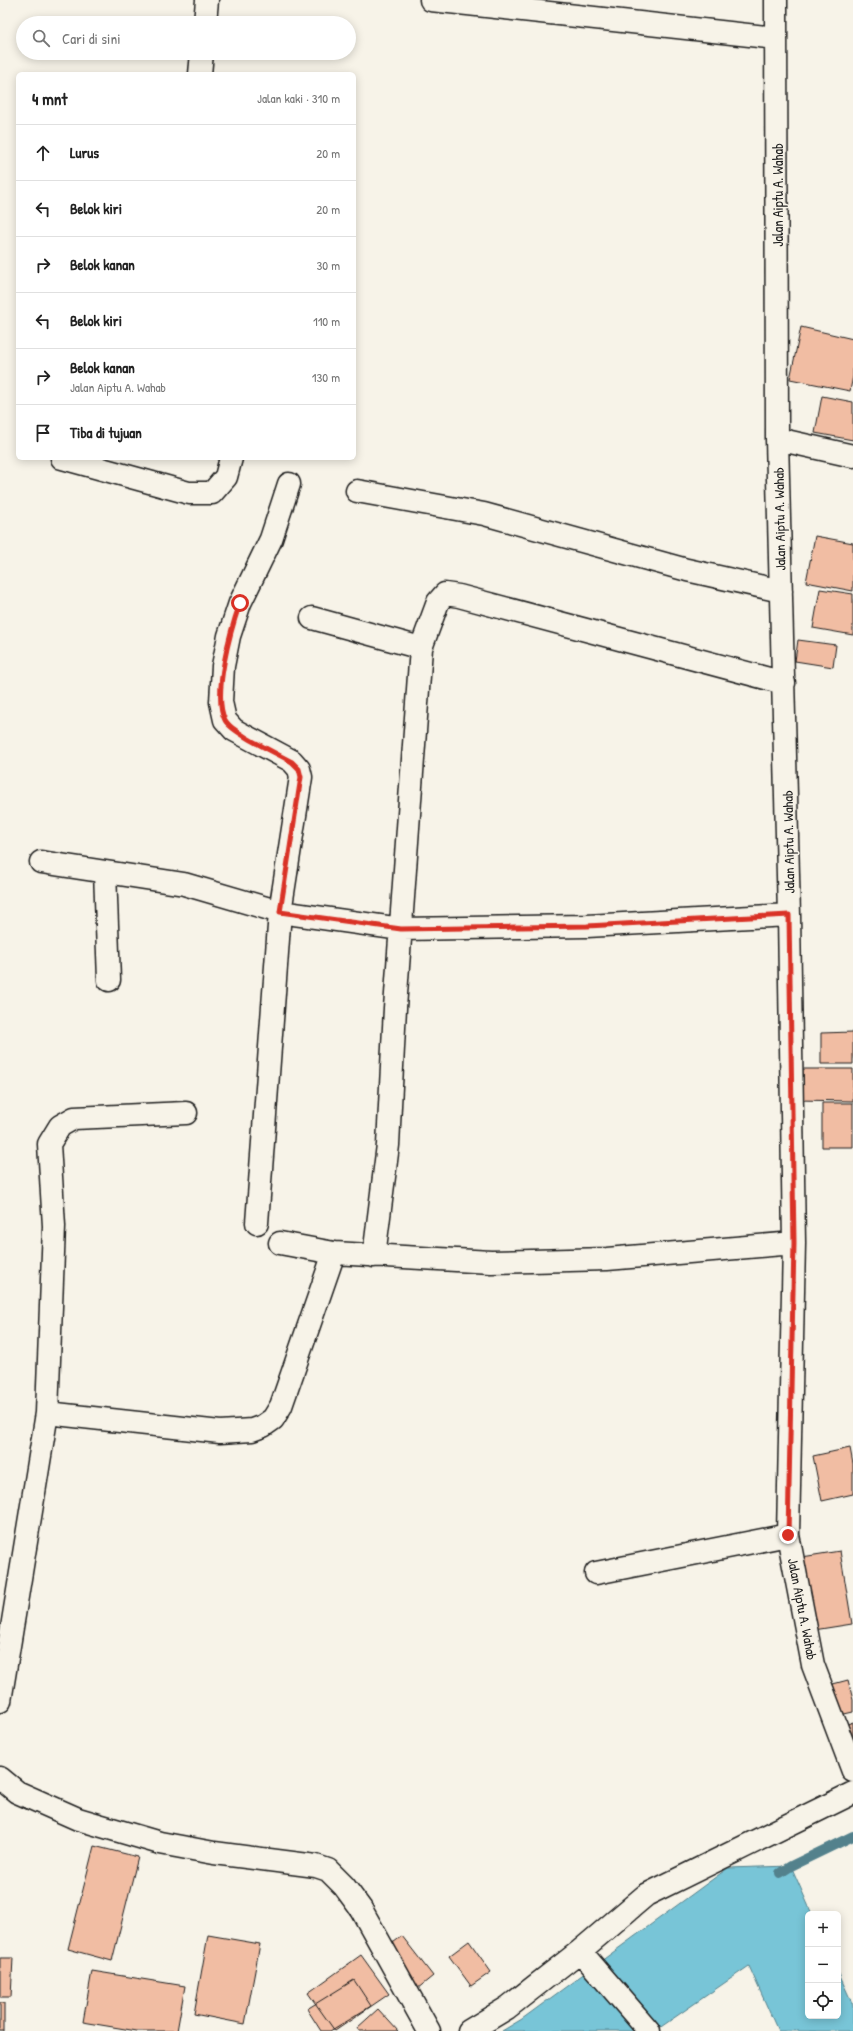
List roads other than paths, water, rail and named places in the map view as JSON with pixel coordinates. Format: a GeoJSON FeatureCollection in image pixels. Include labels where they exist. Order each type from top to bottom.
{"type":"FeatureCollection","features":[{"type":"Feature","properties":{"kind":"street"},"geometry":{"type":"LineString","coordinates":[[206,16],[207,0]]}},
{"type":"Feature","properties":{"kind":"street"},"geometry":{"type":"LineString","coordinates":[[431,0],[776,38]]}},
{"type":"Feature","properties":{"kind":"street","name":"Jalan Aiptu A. Wahab"},"geometry":{"type":"LineString","coordinates":[[776,0],[778,439],[789,915],[794,1243],[788,1535],[813,1665],[853,1771]]}},
{"type":"Feature","properties":{"kind":"street"},"geometry":{"type":"LineString","coordinates":[[200,72],[201,60]]}},
{"type":"Feature","properties":{"kind":"street"},"geometry":{"type":"LineString","coordinates":[[778,439],[853,456]]}},
{"type":"Feature","properties":{"kind":"street"},"geometry":{"type":"LineString","coordinates":[[69,460],[189,493],[212,494],[226,477],[230,460]]}},
{"type":"Feature","properties":{"kind":"street"},"geometry":{"type":"LineString","coordinates":[[257,1223],[280,912],[301,777],[299,769],[292,762],[234,730],[225,720],[221,702],[223,666],[229,636],[240,603],[271,539],[289,484]]}},
{"type":"Feature","properties":{"kind":"street"},"geometry":{"type":"LineString","coordinates":[[357,491],[484,514],[688,570],[781,591]]}},
{"type":"Feature","properties":{"kind":"street"},"geometry":{"type":"LineString","coordinates":[[374,1256],[388,1145],[395,1008],[422,648],[438,602],[445,594],[459,596],[784,683]]}},
{"type":"Feature","properties":{"kind":"street"},"geometry":{"type":"LineString","coordinates":[[312,618],[422,648]]}},
{"type":"Feature","properties":{"kind":"street"},"geometry":{"type":"LineString","coordinates":[[40,862],[184,884],[280,912],[401,929],[587,926],[789,915]]}},
{"type":"Feature","properties":{"kind":"street"},"geometry":{"type":"LineString","coordinates":[[105,872],[109,980]]}},
{"type":"Feature","properties":{"kind":"street"},"geometry":{"type":"LineString","coordinates":[[0,1701],[47,1413],[54,1226],[49,1144],[60,1126],[74,1118],[186,1113]]}},
{"type":"Feature","properties":{"kind":"street"},"geometry":{"type":"LineString","coordinates":[[280,1243],[334,1254],[491,1262],[607,1259],[794,1243]]}},
{"type":"Feature","properties":{"kind":"street"},"geometry":{"type":"LineString","coordinates":[[47,1413],[220,1432],[252,1430],[263,1426],[273,1419],[282,1406],[334,1254]]}},
{"type":"Feature","properties":{"kind":"street"},"geometry":{"type":"LineString","coordinates":[[596,1573],[788,1535]]}},
{"type":"Feature","properties":{"kind":"street"},"geometry":{"type":"LineString","coordinates":[[0,1778],[18,1792],[78,1819],[160,1843],[214,1853],[278,1860],[328,1870],[344,1886],[361,1909],[429,2031]]}},
{"type":"Feature","properties":{"kind":"street"},"geometry":{"type":"LineString","coordinates":[[469,2031],[586,1957],[646,1895],[853,1794]]}},
{"type":"Feature","properties":{"kind":"street"},"geometry":{"type":"LineString","coordinates":[[586,1957],[649,2031]]}},
{"type":"Feature","properties":{"kind":"water"},"geometry":{"type":"Polygon","coordinates":[[[791,1866],[811,1911],[805,1911],[805,2019],[841,2019],[841,1979],[853,2005],[853,2031],[778,2031],[749,1966],[655,2031],[502,2031],[522,2019],[728,1868],[791,1866]]]}},
{"type":"Feature","properties":{"kind":"waterway"},"geometry":{"type":"LineString","coordinates":[[780,1873],[791,1866],[853,1836]]}}]}
